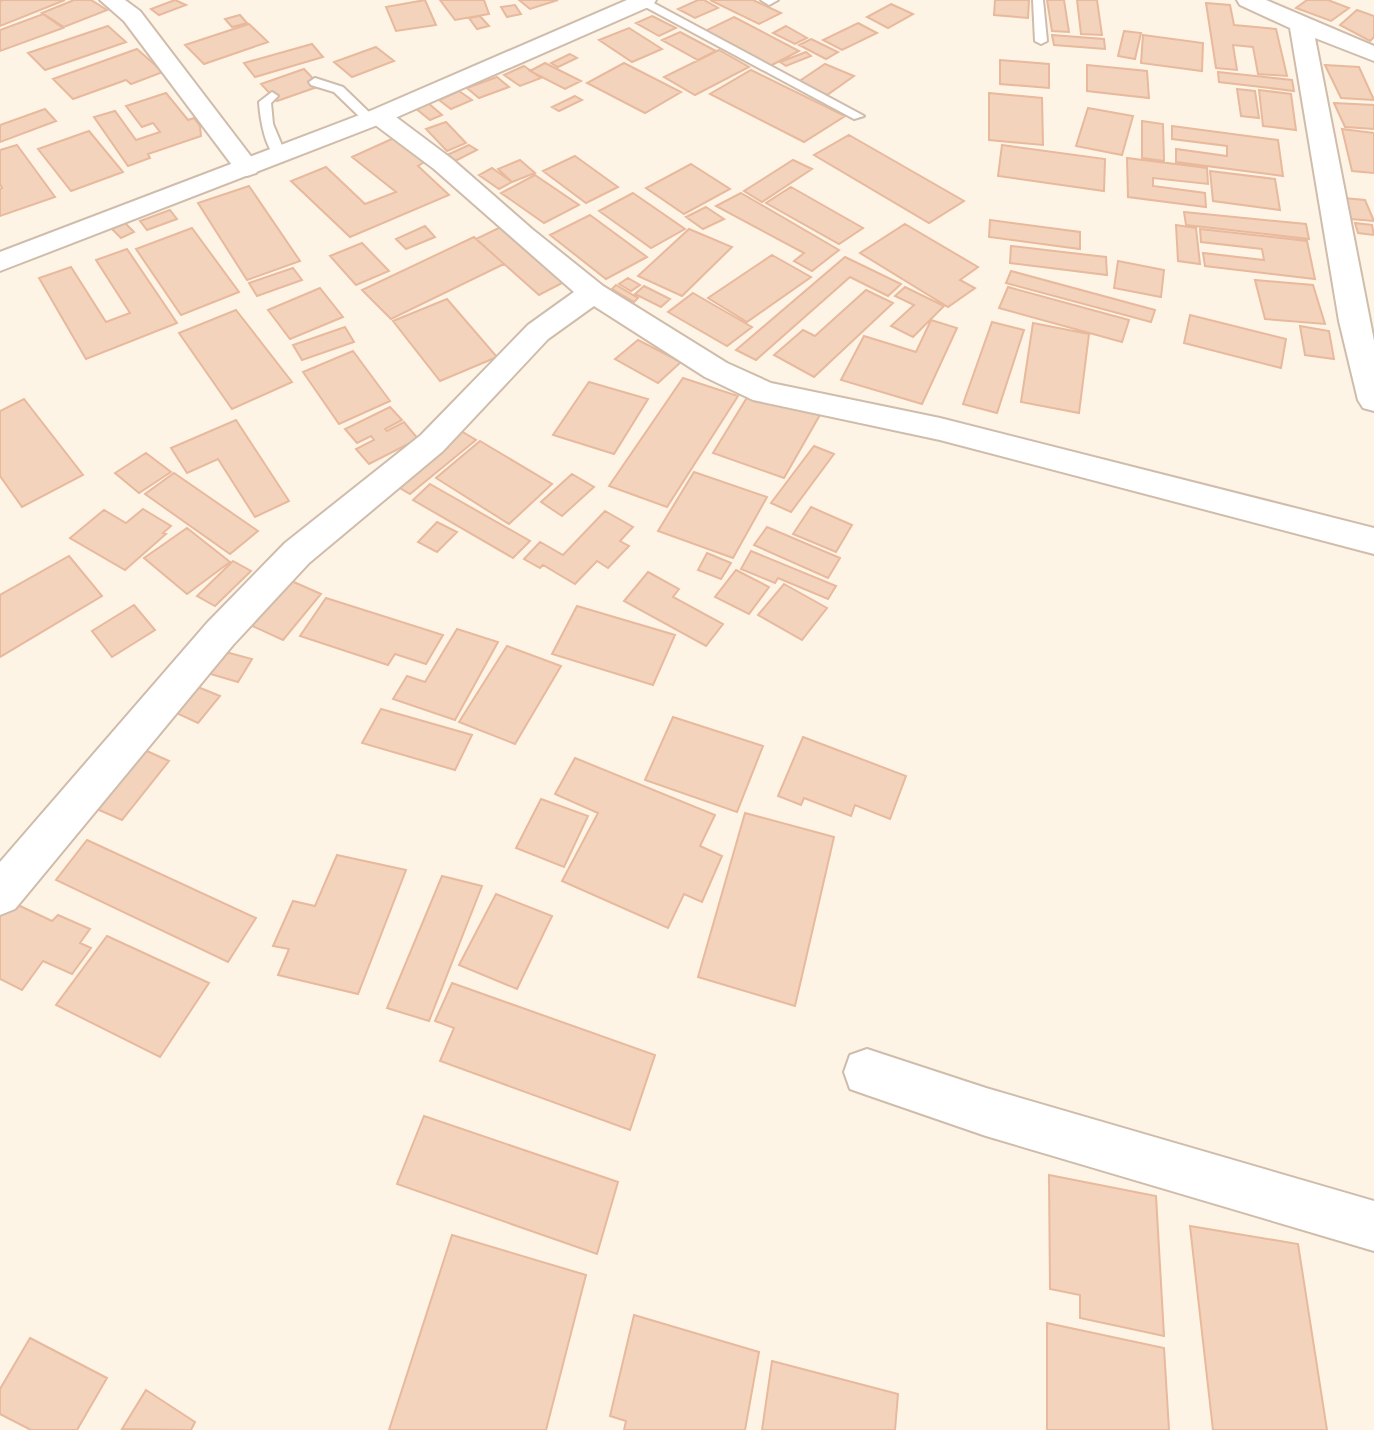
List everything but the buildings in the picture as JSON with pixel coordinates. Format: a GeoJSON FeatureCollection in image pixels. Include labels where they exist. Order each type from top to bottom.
{"type":"FeatureCollection","features":[{"type":"Feature","properties":{"kind":"street"},"geometry":{"type":"LineString","coordinates":[[111,0],[132,16],[247,168]]}},
{"type":"Feature","properties":{"kind":"street"},"geometry":{"type":"LineString","coordinates":[[1248,0],[1296,14],[1374,54]]}},
{"type":"Feature","properties":{"kind":"street"},"geometry":{"type":"LineString","coordinates":[[0,262],[374,118],[644,1]]}},
{"type":"Feature","properties":{"kind":"street"},"geometry":{"type":"LineString","coordinates":[[1296,14],[1354,321],[1374,400]]}},
{"type":"Feature","properties":{"kind":"street"},"geometry":{"type":"LineString","coordinates":[[374,118],[443,164],[522,235],[593,293],[716,370],[764,392],[940,429],[1374,541]]}},
{"type":"Feature","properties":{"kind":"street"},"geometry":{"type":"LineString","coordinates":[[0,894],[220,634],[297,553],[432,443],[538,332],[593,293]]}},
{"type":"Feature","properties":{"kind":"street"},"geometry":{"type":"LineString","coordinates":[[867,1072],[986,1112],[1374,1226]]}},
{"type":"Feature","properties":{"kind":"lane"},"geometry":{"type":"LineString","coordinates":[[766,0],[773,0]]}},
{"type":"Feature","properties":{"kind":"lane"},"geometry":{"type":"LineString","coordinates":[[1038,0],[1041,41]]}},
{"type":"Feature","properties":{"kind":"lane"},"geometry":{"type":"LineString","coordinates":[[644,1],[858,116]]}},
{"type":"Feature","properties":{"kind":"lane"},"geometry":{"type":"LineString","coordinates":[[315,82],[327,82],[336,87],[374,118]]}},
{"type":"Feature","properties":{"kind":"lane"},"geometry":{"type":"LineString","coordinates":[[272,96],[265,102],[267,124],[280,155]]}}]}
